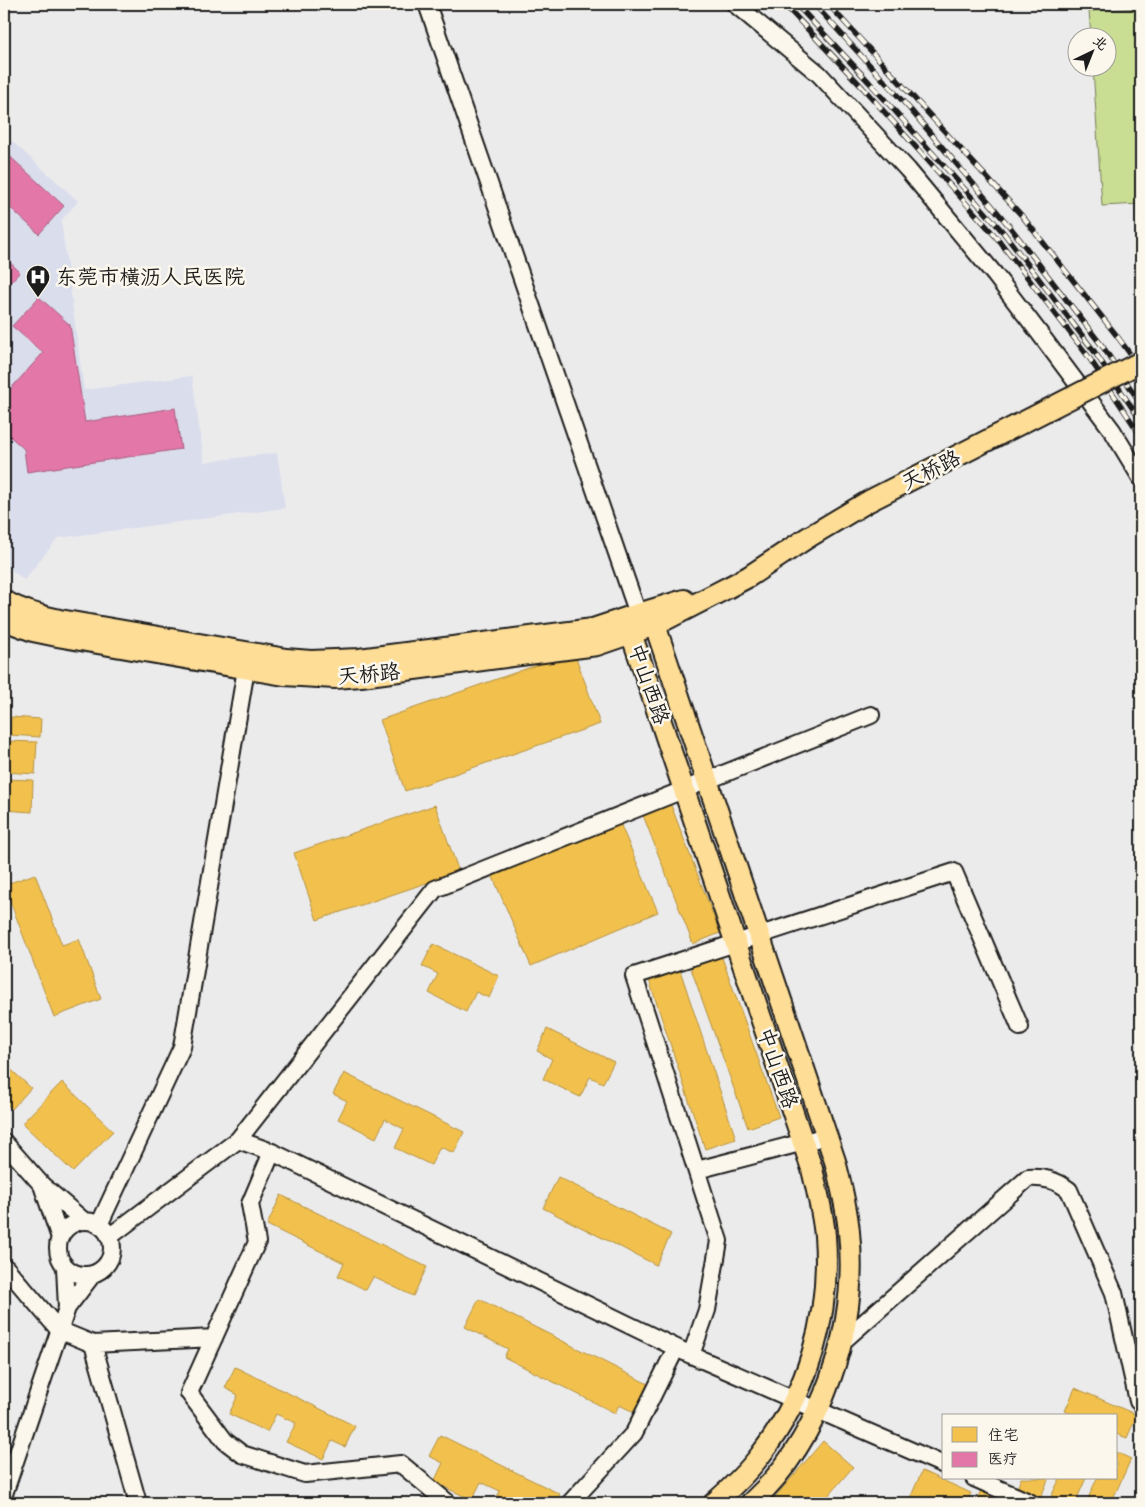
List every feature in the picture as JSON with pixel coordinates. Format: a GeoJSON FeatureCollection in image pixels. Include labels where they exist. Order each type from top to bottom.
{"type":"FeatureCollection","features":[{"type":"Feature","properties":{"kind":"main road","name":"天桥路"},"geometry":{"type":"LineString","coordinates":[[4,601],[37,616],[248,661],[284,675],[310,677],[361,676],[597,645],[655,626],[748,577],[822,528],[869,502],[1141,362]]}},
{"type":"Feature","properties":{"kind":"main road","name":"天桥路"},"geometry":{"type":"LineString","coordinates":[[4,620],[33,632],[248,661],[286,659],[311,661],[359,660],[593,629],[727,588]]}},
{"type":"Feature","properties":{"kind":"main road","name":"中山西路"},"geometry":{"type":"LineString","coordinates":[[714,1503],[737,1482],[759,1457],[795,1400],[808,1368],[817,1336],[823,1303],[826,1269],[825,1235],[812,1169],[632,634],[638,614],[655,626],[827,1136],[844,1197],[850,1233],[851,1270],[848,1306],[842,1342],[831,1377],[817,1410],[800,1442],[779,1472],[751,1503]]}},
{"type":"Feature","properties":{"kind":"street"},"geometry":{"type":"LineString","coordinates":[[427,4],[638,614]]}},
{"type":"Feature","properties":{"kind":"street"},"geometry":{"type":"LineString","coordinates":[[735,4],[819,74],[865,121],[915,177],[995,274],[1112,430],[1141,478]]}},
{"type":"Feature","properties":{"kind":"street"},"geometry":{"type":"LineString","coordinates":[[97,1228],[182,1047],[248,661]]}},
{"type":"Feature","properties":{"kind":"street"},"geometry":{"type":"LineString","coordinates":[[4,1142],[42,1185],[97,1228],[112,1244],[110,1259],[100,1271],[86,1276],[78,1275],[65,1267],[60,1260],[58,1245],[60,1238],[70,1226],[76,1222],[97,1228],[238,1140],[435,889],[871,715]]}},
{"type":"Feature","properties":{"kind":"street"},"geometry":{"type":"LineString","coordinates":[[691,1355],[707,1310],[719,1242],[634,976],[954,872],[1020,1027]]}},
{"type":"Feature","properties":{"kind":"street"},"geometry":{"type":"LineString","coordinates":[[697,1170],[827,1136]]}},
{"type":"Feature","properties":{"kind":"street"},"geometry":{"type":"LineString","coordinates":[[238,1140],[272,1152],[691,1355],[942,1464]]}},
{"type":"Feature","properties":{"kind":"street"},"geometry":{"type":"LineString","coordinates":[[272,1152],[250,1204],[258,1242],[189,1392],[225,1441],[242,1454],[305,1474],[400,1464],[448,1503]]}},
{"type":"Feature","properties":{"kind":"street"},"geometry":{"type":"LineString","coordinates":[[842,1342],[1028,1178],[1046,1179],[1054,1181],[1069,1190],[1114,1293],[1138,1401],[1141,1402]]}},
{"type":"Feature","properties":{"kind":"street"},"geometry":{"type":"LineString","coordinates":[[42,1185],[60,1238]]}},
{"type":"Feature","properties":{"kind":"street"},"geometry":{"type":"LineString","coordinates":[[65,1267],[67,1308]]}},
{"type":"Feature","properties":{"kind":"street"},"geometry":{"type":"LineString","coordinates":[[4,1270],[6,1268],[59,1330],[92,1344],[214,1338]]}},
{"type":"Feature","properties":{"kind":"street"},"geometry":{"type":"LineString","coordinates":[[4,1494],[67,1308],[93,1274]]}},
{"type":"Feature","properties":{"kind":"street"},"geometry":{"type":"LineString","coordinates":[[92,1344],[138,1503]]}},
{"type":"Feature","properties":{"kind":"street"},"geometry":{"type":"LineString","coordinates":[[570,1503],[634,1433],[676,1348]]}},
{"type":"Feature","properties":{"kind":"street"},"geometry":{"type":"LineString","coordinates":[[979,1480],[1031,1503]]}},
{"type":"Feature","properties":{"kind":"shaded area","name":"东莞市横沥人民医院"},"geometry":{"type":"Polygon","coordinates":[[[4,134],[78,201],[61,221],[84,390],[192,376],[204,462],[277,453],[285,508],[58,538],[24,580],[4,564],[4,134]]]}},
{"type":"Feature","properties":{"kind":"green space"},"geometry":{"type":"Polygon","coordinates":[[[1141,8],[1141,204],[1102,206],[1094,78],[1118,78],[1118,28],[1090,28],[1089,11],[1141,8]]]}},
{"type":"Feature","properties":{"kind":"building: 住宅"},"geometry":{"type":"Polygon","coordinates":[[[574,652],[600,724],[405,791],[380,720],[574,652]]]}},
{"type":"Feature","properties":{"kind":"building: 住宅"},"geometry":{"type":"Polygon","coordinates":[[[11,717],[41,719],[40,737],[10,735],[11,717]]]}},
{"type":"Feature","properties":{"kind":"building: 住宅"},"geometry":{"type":"Polygon","coordinates":[[[4,741],[37,742],[35,774],[4,772],[4,741]]]}},
{"type":"Feature","properties":{"kind":"building: 住宅"},"geometry":{"type":"Polygon","coordinates":[[[4,779],[33,780],[32,812],[4,810],[4,779]]]}},
{"type":"Feature","properties":{"kind":"building: 住宅"},"geometry":{"type":"Polygon","coordinates":[[[669,800],[720,933],[693,944],[641,810],[669,800]]]}},
{"type":"Feature","properties":{"kind":"building: 住宅"},"geometry":{"type":"Polygon","coordinates":[[[435,805],[459,872],[317,920],[294,853],[435,805]]]}},
{"type":"Feature","properties":{"kind":"building: 住宅"},"geometry":{"type":"Polygon","coordinates":[[[619,821],[658,912],[531,966],[492,875],[619,821]]]}},
{"type":"Feature","properties":{"kind":"building: 住宅"},"geometry":{"type":"Polygon","coordinates":[[[35,874],[62,945],[79,939],[101,999],[54,1017],[4,885],[35,874]]]}},
{"type":"Feature","properties":{"kind":"building: 住宅"},"geometry":{"type":"Polygon","coordinates":[[[433,944],[499,976],[489,998],[476,992],[466,1012],[429,993],[438,974],[422,966],[433,944]]]}},
{"type":"Feature","properties":{"kind":"building: 住宅"},"geometry":{"type":"Polygon","coordinates":[[[720,952],[779,1117],[748,1128],[689,963],[720,952]]]}},
{"type":"Feature","properties":{"kind":"building: 住宅"},"geometry":{"type":"Polygon","coordinates":[[[679,967],[736,1139],[705,1149],[648,977],[679,967]]]}},
{"type":"Feature","properties":{"kind":"building: 住宅"},"geometry":{"type":"Polygon","coordinates":[[[547,1029],[614,1062],[603,1083],[590,1077],[580,1097],[543,1079],[552,1059],[537,1051],[547,1029]]]}},
{"type":"Feature","properties":{"kind":"building: 住宅"},"geometry":{"type":"Polygon","coordinates":[[[4,1063],[31,1088],[12,1109],[4,1101],[4,1063]]]}},
{"type":"Feature","properties":{"kind":"building: 住宅"},"geometry":{"type":"Polygon","coordinates":[[[344,1073],[464,1132],[454,1153],[440,1147],[431,1165],[395,1148],[404,1129],[385,1119],[376,1138],[338,1119],[347,1101],[333,1094],[344,1073]]]}},
{"type":"Feature","properties":{"kind":"building: 住宅"},"geometry":{"type":"Polygon","coordinates":[[[62,1082],[113,1131],[73,1172],[22,1123],[62,1082]]]}},
{"type":"Feature","properties":{"kind":"building: 住宅"},"geometry":{"type":"Polygon","coordinates":[[[558,1177],[671,1234],[656,1265],[543,1208],[558,1177]]]}},
{"type":"Feature","properties":{"kind":"building: 住宅"},"geometry":{"type":"Polygon","coordinates":[[[281,1195],[427,1267],[413,1296],[373,1277],[366,1290],[338,1276],[344,1263],[267,1225],[281,1195]]]}},
{"type":"Feature","properties":{"kind":"building: 住宅"},"geometry":{"type":"Polygon","coordinates":[[[479,1299],[650,1385],[636,1413],[619,1405],[615,1413],[504,1357],[508,1349],[465,1327],[479,1299]]]}},
{"type":"Feature","properties":{"kind":"building: 住宅"},"geometry":{"type":"Polygon","coordinates":[[[235,1367],[355,1426],[345,1447],[332,1441],[323,1459],[286,1442],[296,1423],[276,1414],[267,1432],[229,1414],[238,1395],[225,1388],[235,1367]]]}},
{"type":"Feature","properties":{"kind":"building: 住宅"},"geometry":{"type":"Polygon","coordinates":[[[1075,1388],[1137,1415],[1127,1438],[1118,1435],[1118,1414],[1071,1414],[1065,1411],[1075,1388]]]}},
{"type":"Feature","properties":{"kind":"building: 住宅"},"geometry":{"type":"Polygon","coordinates":[[[440,1435],[560,1494],[555,1503],[494,1503],[500,1491],[481,1482],[472,1500],[434,1482],[443,1463],[429,1456],[440,1435]]]}},
{"type":"Feature","properties":{"kind":"building: 住宅"},"geometry":{"type":"Polygon","coordinates":[[[823,1441],[853,1467],[822,1503],[770,1503],[823,1441]]]}},
{"type":"Feature","properties":{"kind":"building: 住宅"},"geometry":{"type":"Polygon","coordinates":[[[1118,1453],[1131,1459],[1111,1503],[1086,1503],[1096,1480],[1118,1480],[1118,1453]]]}},
{"type":"Feature","properties":{"kind":"building: 住宅"},"geometry":{"type":"Polygon","coordinates":[[[922,1471],[971,1493],[966,1503],[917,1503],[919,1499],[911,1496],[922,1471]]]}},
{"type":"Feature","properties":{"kind":"building: 住宅"},"geometry":{"type":"Polygon","coordinates":[[[1020,1480],[1048,1480],[1039,1501],[1016,1491],[1020,1480]]]}},
{"type":"Feature","properties":{"kind":"building: 住宅"},"geometry":{"type":"Polygon","coordinates":[[[1059,1480],[1085,1480],[1075,1503],[1048,1503],[1059,1480]]]}},
{"type":"Feature","properties":{"kind":"building: 住宅"},"geometry":{"type":"Polygon","coordinates":[[[981,1490],[1001,1499],[999,1503],[975,1503],[981,1490]]]}},
{"type":"Feature","properties":{"kind":"building: 医疗"},"geometry":{"type":"Polygon","coordinates":[[[4,151],[64,206],[39,234],[4,202],[4,151]]]}},
{"type":"Feature","properties":{"kind":"building: 医疗"},"geometry":{"type":"Polygon","coordinates":[[[4,257],[20,272],[4,289],[4,257]]]}},
{"type":"Feature","properties":{"kind":"building: 医疗"},"geometry":{"type":"Polygon","coordinates":[[[39,297],[70,325],[85,422],[175,408],[181,449],[27,472],[24,449],[4,431],[4,392],[6,394],[43,353],[12,326],[39,297]]]}},
{"type":"Feature","properties":{"kind":"railway"},"geometry":{"type":"LineString","coordinates":[[784,4],[863,88],[997,238],[1088,356],[1141,436]]}},
{"type":"Feature","properties":{"kind":"railway"},"geometry":{"type":"LineString","coordinates":[[796,4],[869,82],[1003,232],[1094,351],[1141,421]]}},
{"type":"Feature","properties":{"kind":"railway"},"geometry":{"type":"LineString","coordinates":[[814,4],[909,108],[1010,227],[1103,347],[1141,404]]}},
{"type":"Feature","properties":{"kind":"railway"},"geometry":{"type":"LineString","coordinates":[[828,4],[1023,217],[1141,369]]}},
{"type":"Feature","properties":{"kind":"place","name":"东莞市横沥人民医院"},"geometry":{"type":"Point","coordinates":[38,298]}}]}
